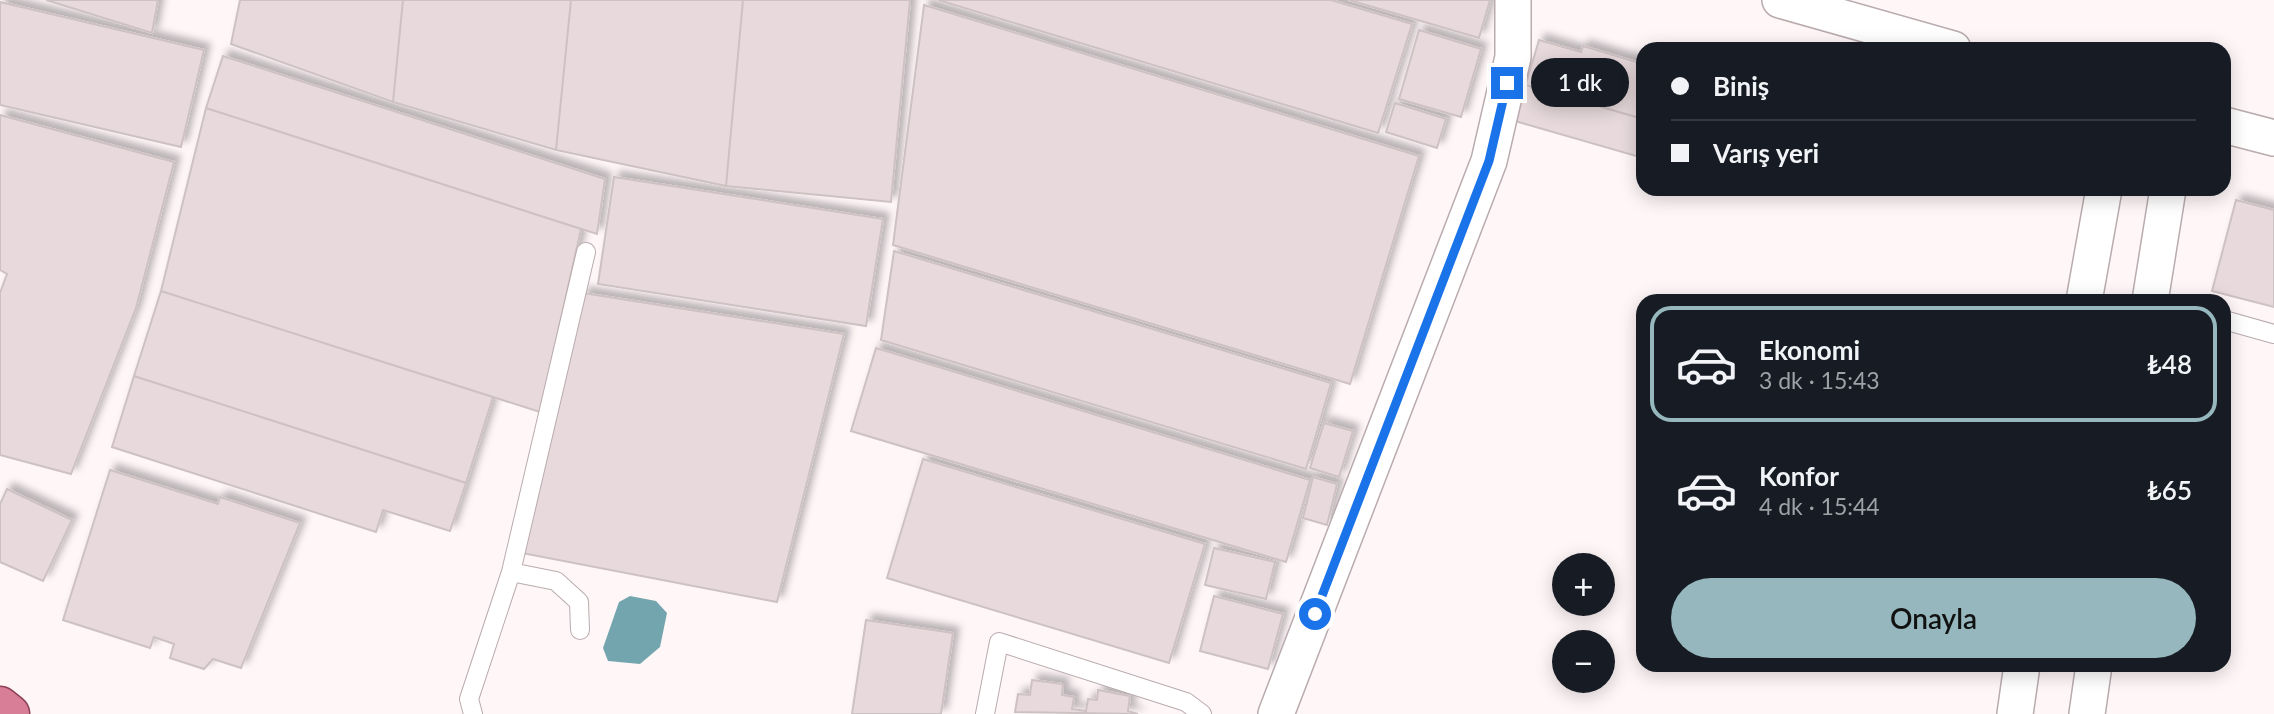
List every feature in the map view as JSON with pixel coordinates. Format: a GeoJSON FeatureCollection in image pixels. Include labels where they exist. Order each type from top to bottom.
{"type":"FeatureCollection","features":[{"type":"Feature","properties":{"kind":"highway"},"geometry":{"type":"LineString","coordinates":[[0,706],[10,714]]}},
{"type":"Feature","properties":{"kind":"street"},"geometry":{"type":"LineString","coordinates":[[1276,714],[1489,161],[1513,57],[1513,0]]}},
{"type":"Feature","properties":{"kind":"street"},"geometry":{"type":"LineString","coordinates":[[1780,0],[1928,42]]}},
{"type":"Feature","properties":{"kind":"street"},"geometry":{"type":"LineString","coordinates":[[2231,127],[2274,138]]}},
{"type":"Feature","properties":{"kind":"street"},"geometry":{"type":"LineString","coordinates":[[2085,294],[2103,196]]}},
{"type":"Feature","properties":{"kind":"street"},"geometry":{"type":"LineString","coordinates":[[2154,294],[2167,196]]}},
{"type":"Feature","properties":{"kind":"street"},"geometry":{"type":"LineString","coordinates":[[2015,714],[2021,672]]}},
{"type":"Feature","properties":{"kind":"street"},"geometry":{"type":"LineString","coordinates":[[2087,714],[2093,672]]}},
{"type":"Feature","properties":{"kind":"lane"},"geometry":{"type":"LineString","coordinates":[[473,714],[468,699],[511,572],[586,252]]}},
{"type":"Feature","properties":{"kind":"lane"},"geometry":{"type":"LineString","coordinates":[[2231,322],[2274,334]]}},
{"type":"Feature","properties":{"kind":"lane"},"geometry":{"type":"LineString","coordinates":[[511,572],[556,581],[579,602],[580,629]]}},
{"type":"Feature","properties":{"kind":"lane"},"geometry":{"type":"LineString","coordinates":[[985,714],[999,642],[1186,702],[1202,714]]}},
{"type":"Feature","properties":{"kind":"water"},"geometry":{"type":"Polygon","coordinates":[[[630,596],[656,601],[667,613],[660,647],[640,664],[608,661],[603,648],[619,602],[630,596]]]}},
{"type":"Feature","properties":{"kind":"building"},"geometry":{"type":"Polygon","coordinates":[[[46,0],[158,0],[152,33],[46,0]]]}},
{"type":"Feature","properties":{"kind":"building"},"geometry":{"type":"Polygon","coordinates":[[[240,0],[403,0],[393,102],[231,44],[240,0]]]}},
{"type":"Feature","properties":{"kind":"building"},"geometry":{"type":"Polygon","coordinates":[[[403,0],[571,0],[556,150],[393,102],[403,0]]]}},
{"type":"Feature","properties":{"kind":"building"},"geometry":{"type":"Polygon","coordinates":[[[571,0],[743,0],[726,186],[556,150],[571,0]]]}},
{"type":"Feature","properties":{"kind":"building"},"geometry":{"type":"Polygon","coordinates":[[[743,0],[910,0],[891,202],[726,186],[743,0]]]}},
{"type":"Feature","properties":{"kind":"building"},"geometry":{"type":"Polygon","coordinates":[[[938,0],[1331,0],[1412,24],[1378,133],[938,0]]]}},
{"type":"Feature","properties":{"kind":"building"},"geometry":{"type":"Polygon","coordinates":[[[1349,0],[1490,0],[1479,38],[1349,0]]]}},
{"type":"Feature","properties":{"kind":"building"},"geometry":{"type":"Polygon","coordinates":[[[0,2],[204,50],[181,147],[0,105],[0,2]]]}},
{"type":"Feature","properties":{"kind":"building"},"geometry":{"type":"Polygon","coordinates":[[[924,5],[1419,156],[1350,384],[893,245],[924,5]]]}},
{"type":"Feature","properties":{"kind":"building"},"geometry":{"type":"Polygon","coordinates":[[[1419,30],[1481,49],[1461,117],[1399,99],[1419,30]]]}},
{"type":"Feature","properties":{"kind":"building"},"geometry":{"type":"Polygon","coordinates":[[[1539,40],[1581,52],[1583,46],[1636,62],[1636,156],[1515,121],[1539,40]]]}},
{"type":"Feature","properties":{"kind":"building"},"geometry":{"type":"Polygon","coordinates":[[[223,56],[605,179],[597,234],[206,108],[223,56]]]}},
{"type":"Feature","properties":{"kind":"building"},"geometry":{"type":"Polygon","coordinates":[[[1526,85],[1636,117],[1636,156],[1515,121],[1526,85]]]}},
{"type":"Feature","properties":{"kind":"building"},"geometry":{"type":"Polygon","coordinates":[[[1395,103],[1446,119],[1437,148],[1386,132],[1395,103]]]}},
{"type":"Feature","properties":{"kind":"building"},"geometry":{"type":"Polygon","coordinates":[[[206,108],[581,229],[540,412],[161,291],[206,108]]]}},
{"type":"Feature","properties":{"kind":"building"},"geometry":{"type":"Polygon","coordinates":[[[0,115],[174,162],[136,308],[71,474],[0,455],[0,293],[7,274],[0,270],[0,115]]]}},
{"type":"Feature","properties":{"kind":"building"},"geometry":{"type":"Polygon","coordinates":[[[614,177],[883,219],[866,326],[598,284],[614,177]]]}},
{"type":"Feature","properties":{"kind":"building"},"geometry":{"type":"Polygon","coordinates":[[[2236,200],[2274,210],[2274,307],[2212,291],[2236,200]]]}},
{"type":"Feature","properties":{"kind":"building"},"geometry":{"type":"Polygon","coordinates":[[[894,251],[1331,383],[1306,469],[881,340],[894,251]]]}},
{"type":"Feature","properties":{"kind":"building"},"geometry":{"type":"Polygon","coordinates":[[[161,291],[493,397],[466,483],[134,376],[161,291]]]}},
{"type":"Feature","properties":{"kind":"building"},"geometry":{"type":"Polygon","coordinates":[[[583,293],[844,334],[777,602],[522,553],[583,293]]]}},
{"type":"Feature","properties":{"kind":"building"},"geometry":{"type":"Polygon","coordinates":[[[876,348],[1310,480],[1286,562],[851,431],[876,348]]]}},
{"type":"Feature","properties":{"kind":"building"},"geometry":{"type":"Polygon","coordinates":[[[134,376],[466,483],[450,531],[383,510],[376,532],[112,447],[134,376]]]}},
{"type":"Feature","properties":{"kind":"building"},"geometry":{"type":"Polygon","coordinates":[[[1324,423],[1353,431],[1339,477],[1310,468],[1324,423]]]}},
{"type":"Feature","properties":{"kind":"building"},"geometry":{"type":"Polygon","coordinates":[[[923,459],[1205,544],[1169,663],[887,578],[923,459]]]}},
{"type":"Feature","properties":{"kind":"building"},"geometry":{"type":"Polygon","coordinates":[[[110,470],[218,504],[220,497],[300,523],[241,668],[213,659],[204,669],[170,658],[174,644],[154,637],[150,648],[63,620],[110,470]]]}},
{"type":"Feature","properties":{"kind":"building"},"geometry":{"type":"Polygon","coordinates":[[[1313,477],[1337,484],[1327,525],[1303,518],[1313,477]]]}},
{"type":"Feature","properties":{"kind":"building"},"geometry":{"type":"Polygon","coordinates":[[[7,489],[72,520],[43,581],[0,562],[0,504],[7,489]]]}},
{"type":"Feature","properties":{"kind":"building"},"geometry":{"type":"Polygon","coordinates":[[[1214,548],[1275,562],[1266,599],[1205,585],[1214,548]]]}},
{"type":"Feature","properties":{"kind":"building"},"geometry":{"type":"Polygon","coordinates":[[[1214,596],[1283,614],[1268,669],[1200,651],[1214,596]]]}},
{"type":"Feature","properties":{"kind":"building"},"geometry":{"type":"Polygon","coordinates":[[[866,620],[953,633],[941,714],[852,714],[866,620]]]}},
{"type":"Feature","properties":{"kind":"building"},"geometry":{"type":"Polygon","coordinates":[[[1032,680],[1063,684],[1062,695],[1074,697],[1072,709],[1086,711],[1088,699],[1097,700],[1098,690],[1130,696],[1128,711],[1138,714],[1015,712],[1018,694],[1030,695],[1032,680]]]}},
{"type":"Feature","properties":{"kind":"route"},"geometry":{"type":"LineString","coordinates":[[1315,614],[1489,161],[1507,83]]}}]}
